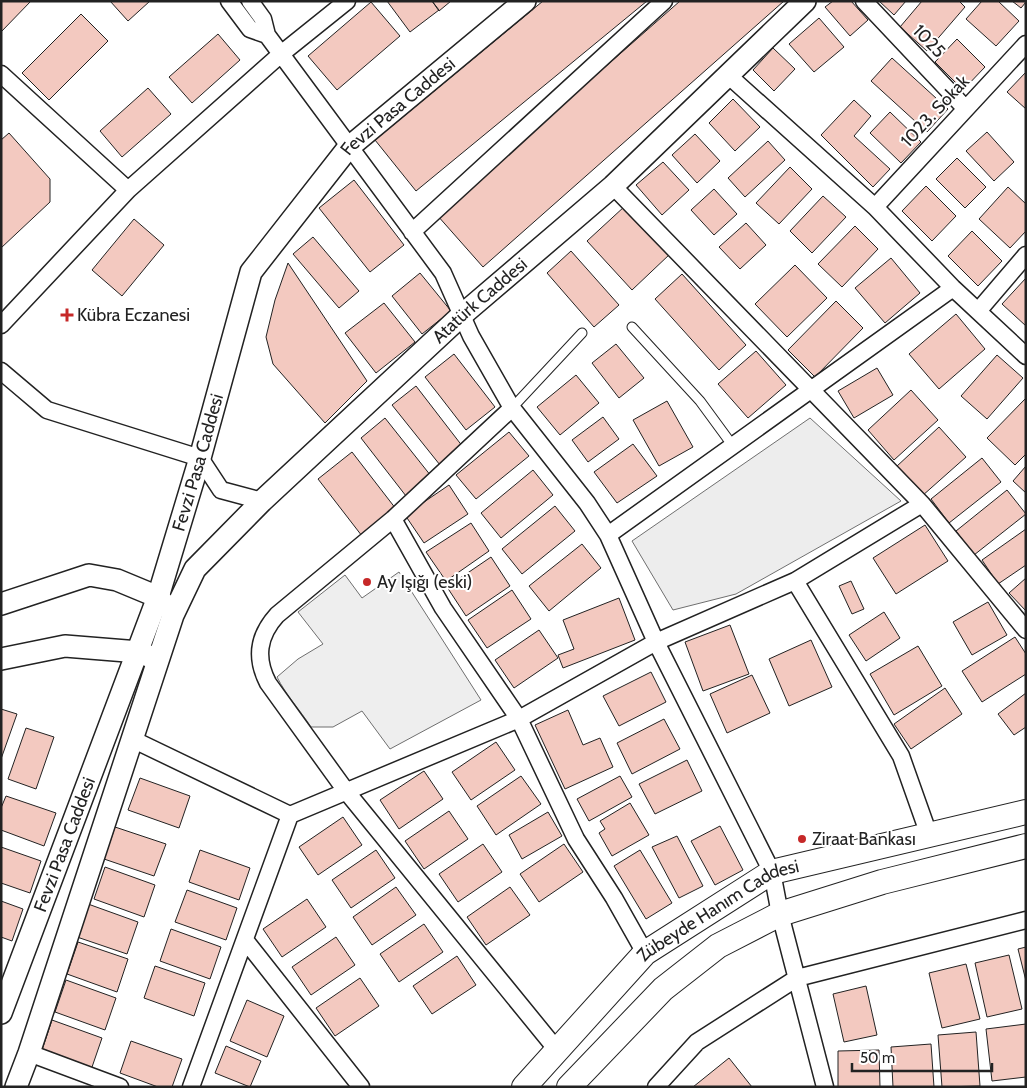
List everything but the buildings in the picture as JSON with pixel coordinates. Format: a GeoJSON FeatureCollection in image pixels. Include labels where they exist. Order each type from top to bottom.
{"type":"FeatureCollection","features":[{"type":"Feature","properties":{"kind":"main road","name":"Zübeyde Hanım Caddesi"},"geometry":{"type":"LineString","coordinates":[[524,1087],[645,953],[772,872],[1026,812]]}},
{"type":"Feature","properties":{"kind":"main road","name":"Zübeyde Hanım Caddesi"},"geometry":{"type":"LineString","coordinates":[[569,1087],[663,989],[718,946],[780,914],[882,882],[1026,846]]}},
{"type":"Feature","properties":{"kind":"street"},"geometry":{"type":"LineString","coordinates":[[229,1],[250,29],[267,36]]}},
{"type":"Feature","properties":{"kind":"street"},"geometry":{"type":"LineString","coordinates":[[250,1],[263,19],[267,36],[348,148],[443,273],[487,366],[512,408],[586,503],[608,535],[656,642],[772,872],[780,914],[825,1087]]}},
{"type":"Feature","properties":{"kind":"street"},"geometry":{"type":"LineString","coordinates":[[1,324],[128,190],[281,54],[347,1]]}},
{"type":"Feature","properties":{"kind":"street","name":"Fevzi Pasa Caddesi"},"geometry":{"type":"LineString","coordinates":[[1,1013],[139,652],[158,596],[200,458],[251,272],[348,148],[525,1]]}},
{"type":"Feature","properties":{"kind":"street"},"geometry":{"type":"LineString","coordinates":[[412,232],[664,1]]}},
{"type":"Feature","properties":{"kind":"street","name":"Atatürk Caddesi"},"geometry":{"type":"LineString","coordinates":[[173,615],[195,569],[262,501],[462,315],[613,186],[805,1]]}},
{"type":"Feature","properties":{"kind":"street","name":"1025"},"geometry":{"type":"LineString","coordinates":[[864,1],[965,108]]}},
{"type":"Feature","properties":{"kind":"street","name":"1023. Sokak"},"geometry":{"type":"LineString","coordinates":[[875,207],[1026,44]]}},
{"type":"Feature","properties":{"kind":"street"},"geometry":{"type":"LineString","coordinates":[[1,74],[128,190]]}},
{"type":"Feature","properties":{"kind":"street"},"geometry":{"type":"LineString","coordinates":[[729,76],[875,207],[953,288],[979,310],[1026,356]]}},
{"type":"Feature","properties":{"kind":"street"},"geometry":{"type":"LineString","coordinates":[[613,186],[812,388],[922,504],[1026,630]]}},
{"type":"Feature","properties":{"kind":"street"},"geometry":{"type":"LineString","coordinates":[[979,310],[1026,255]]}},
{"type":"Feature","properties":{"kind":"street"},"geometry":{"type":"LineString","coordinates":[[608,535],[953,288]]}},
{"type":"Feature","properties":{"kind":"street"},"geometry":{"type":"LineString","coordinates":[[1,371],[47,410],[200,458],[221,490],[262,501]]}},
{"type":"Feature","properties":{"kind":"street"},"geometry":{"type":"LineString","coordinates":[[512,408],[393,519],[269,623],[260,644],[260,664],[268,683],[346,791],[557,1050]]}},
{"type":"Feature","properties":{"kind":"street"},"geometry":{"type":"LineString","coordinates":[[191,1087],[290,815],[519,719],[656,642],[795,581],[922,504]]}},
{"type":"Feature","properties":{"kind":"street"},"geometry":{"type":"LineString","coordinates":[[393,519],[443,608],[519,719],[576,839],[614,898],[645,953]]}},
{"type":"Feature","properties":{"kind":"street"},"geometry":{"type":"LineString","coordinates":[[1,604],[89,575],[117,580],[158,596],[173,615]]}},
{"type":"Feature","properties":{"kind":"street"},"geometry":{"type":"LineString","coordinates":[[795,581],[901,756],[929,835]]}},
{"type":"Feature","properties":{"kind":"street","name":"Fevzi Pasa Caddesi"},"geometry":{"type":"LineString","coordinates":[[16,1087],[134,740],[173,615]]}},
{"type":"Feature","properties":{"kind":"street"},"geometry":{"type":"LineString","coordinates":[[1,659],[65,646],[139,652],[160,661]]}},
{"type":"Feature","properties":{"kind":"street"},"geometry":{"type":"LineString","coordinates":[[134,740],[290,815]]}},
{"type":"Feature","properties":{"kind":"street"},"geometry":{"type":"LineString","coordinates":[[656,1087],[697,1042],[797,978],[1026,920]]}},
{"type":"Feature","properties":{"kind":"street"},"geometry":{"type":"LineString","coordinates":[[245,940],[361,1087]]}},
{"type":"Feature","properties":{"kind":"street"},"geometry":{"type":"LineString","coordinates":[[29,1053],[120,1087]]}},
{"type":"Feature","properties":{"kind":"lane"},"geometry":{"type":"LineString","coordinates":[[632,328],[700,401],[732,446]]}},
{"type":"Feature","properties":{"kind":"lane"},"geometry":{"type":"LineString","coordinates":[[512,408],[582,333]]}},
{"type":"Feature","properties":{"kind":"shaded area"},"geometry":{"type":"Polygon","coordinates":[[[810,418],[901,501],[736,594],[673,610],[632,541],[810,418]]]}},
{"type":"Feature","properties":{"kind":"shaded area"},"geometry":{"type":"Polygon","coordinates":[[[399,572],[481,700],[390,749],[362,711],[333,727],[311,727],[277,677],[298,659],[323,644],[298,612],[345,575],[362,598],[399,572]]]}},
{"type":"Feature","properties":{"kind":"place","name":"Kübra Eczanesi"},"geometry":{"type":"Point","coordinates":[67,315]}},
{"type":"Feature","properties":{"kind":"place","name":"Ay Işığı (eski)"},"geometry":{"type":"Point","coordinates":[367,582]}},
{"type":"Feature","properties":{"kind":"place","name":"Ziraat Bankası"},"geometry":{"type":"Point","coordinates":[802,839]}}]}
